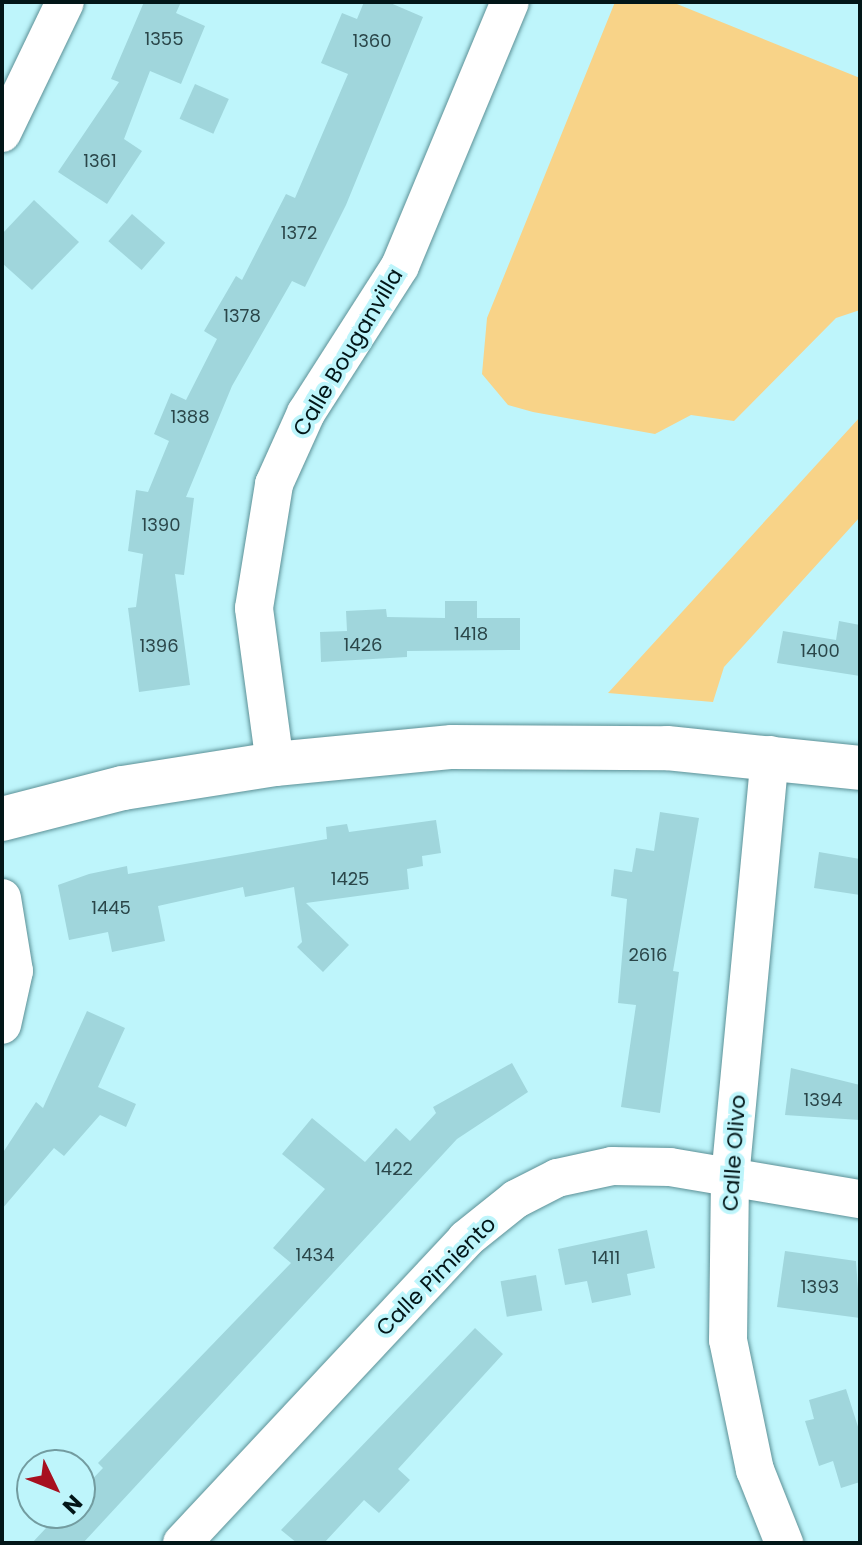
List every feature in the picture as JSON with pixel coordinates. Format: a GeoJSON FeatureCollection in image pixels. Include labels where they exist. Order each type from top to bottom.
{"type":"FeatureCollection","features":[{"type":"Feature","properties":{"kind":"main road"},"geometry":{"type":"LineString","coordinates":[[2,819],[123,788],[275,764],[523,746],[770,755],[860,768]]}},
{"type":"Feature","properties":{"kind":"street"},"geometry":{"type":"LineString","coordinates":[[2,133],[65,2]]}},
{"type":"Feature","properties":{"kind":"street","name":"Calle Bouganvilla"},"geometry":{"type":"LineString","coordinates":[[275,764],[254,608],[274,484],[306,413],[400,266],[510,2]]}},
{"type":"Feature","properties":{"kind":"street","name":"Calle Olivo"},"geometry":{"type":"LineString","coordinates":[[770,755],[730,1178],[732,1374],[755,1470],[784,1543]]}},
{"type":"Feature","properties":{"kind":"street"},"geometry":{"type":"LineString","coordinates":[[2,898],[14,971],[2,1025]]}},
{"type":"Feature","properties":{"kind":"street","name":"Calle Pimiento"},"geometry":{"type":"LineString","coordinates":[[182,1543],[466,1239],[516,1199],[557,1178],[612,1166],[670,1167],[860,1199]]}},
{"type":"Feature","properties":{"kind":"shaded area"},"geometry":{"type":"Polygon","coordinates":[[[615,2],[672,2],[860,78],[860,310],[836,318],[734,421],[691,415],[655,434],[533,412],[508,405],[482,374],[487,318],[615,2]]]}},
{"type":"Feature","properties":{"kind":"shaded area"},"geometry":{"type":"Polygon","coordinates":[[[860,417],[860,517],[724,667],[713,702],[608,693],[860,417]]]}},
{"type":"Feature","properties":{"kind":"building"},"geometry":{"type":"Polygon","coordinates":[[[144,2],[181,2],[176,13],[205,26],[181,84],[150,71],[124,139],[142,151],[107,204],[58,172],[119,82],[111,79],[144,2]]]}},
{"type":"Feature","properties":{"kind":"building"},"geometry":{"type":"Polygon","coordinates":[[[364,2],[388,2],[423,17],[346,205],[305,287],[292,281],[232,386],[186,497],[194,498],[184,575],[175,574],[190,685],[139,692],[128,608],[136,607],[143,554],[128,551],[136,490],[148,492],[169,441],[154,434],[171,393],[186,400],[217,339],[204,331],[236,276],[242,280],[286,194],[295,198],[348,74],[321,63],[342,13],[357,19],[364,2]]]}},
{"type":"Feature","properties":{"kind":"building"},"geometry":{"type":"Polygon","coordinates":[[[195,84],[229,99],[213,134],[180,119],[195,84]]]}},
{"type":"Feature","properties":{"kind":"building"},"geometry":{"type":"Polygon","coordinates":[[[34,200],[79,242],[32,290],[2,263],[2,234],[34,200]]]}},
{"type":"Feature","properties":{"kind":"building"},"geometry":{"type":"Polygon","coordinates":[[[132,214],[165,243],[142,270],[108,241],[132,214]]]}},
{"type":"Feature","properties":{"kind":"building"},"geometry":{"type":"Polygon","coordinates":[[[445,601],[477,601],[477,618],[520,618],[520,650],[407,651],[407,657],[321,662],[320,632],[347,631],[346,611],[386,609],[387,617],[445,618],[445,601]]]}},
{"type":"Feature","properties":{"kind":"building"},"geometry":{"type":"Polygon","coordinates":[[[839,621],[860,625],[860,676],[777,663],[783,631],[836,640],[839,621]]]}},
{"type":"Feature","properties":{"kind":"building"},"geometry":{"type":"Polygon","coordinates":[[[660,812],[699,818],[673,971],[679,972],[660,1113],[621,1107],[636,1005],[618,1003],[627,899],[611,896],[614,869],[632,872],[636,848],[654,851],[660,812]]]}},
{"type":"Feature","properties":{"kind":"building"},"geometry":{"type":"Polygon","coordinates":[[[436,820],[441,853],[422,856],[423,866],[407,869],[409,889],[306,903],[349,945],[323,972],[297,947],[302,942],[294,887],[245,897],[243,887],[158,906],[165,941],[112,952],[108,932],[69,940],[58,885],[89,874],[127,866],[128,874],[327,839],[326,827],[347,824],[349,832],[436,820]]]}},
{"type":"Feature","properties":{"kind":"building"},"geometry":{"type":"Polygon","coordinates":[[[819,852],[860,859],[860,895],[814,888],[819,852]]]}},
{"type":"Feature","properties":{"kind":"building"},"geometry":{"type":"Polygon","coordinates":[[[87,1011],[125,1028],[98,1087],[136,1104],[126,1127],[100,1115],[64,1156],[54,1148],[2,1209],[2,1154],[36,1102],[43,1108],[87,1011]]]}},
{"type":"Feature","properties":{"kind":"building"},"geometry":{"type":"Polygon","coordinates":[[[512,1063],[528,1092],[457,1139],[96,1529],[96,1475],[103,1468],[98,1463],[291,1263],[273,1248],[325,1189],[282,1154],[312,1118],[365,1162],[396,1128],[410,1141],[436,1113],[433,1107],[512,1063]]]}},
{"type":"Feature","properties":{"kind":"building"},"geometry":{"type":"Polygon","coordinates":[[[791,1068],[860,1085],[860,1120],[785,1115],[791,1068]]]}},
{"type":"Feature","properties":{"kind":"building"},"geometry":{"type":"Polygon","coordinates":[[[647,1230],[655,1268],[627,1274],[631,1295],[592,1303],[587,1281],[565,1285],[558,1249],[647,1230]]]}},
{"type":"Feature","properties":{"kind":"building"},"geometry":{"type":"Polygon","coordinates":[[[785,1251],[856,1261],[860,1318],[777,1307],[785,1251]]]}},
{"type":"Feature","properties":{"kind":"building"},"geometry":{"type":"Polygon","coordinates":[[[536,1275],[542,1310],[507,1317],[501,1281],[536,1275]]]}},
{"type":"Feature","properties":{"kind":"building"},"geometry":{"type":"Polygon","coordinates":[[[475,1328],[503,1354],[398,1469],[410,1480],[379,1513],[364,1500],[324,1543],[297,1543],[281,1530],[475,1328]]]}},
{"type":"Feature","properties":{"kind":"building"},"geometry":{"type":"Polygon","coordinates":[[[846,1389],[860,1433],[860,1482],[841,1488],[833,1461],[819,1466],[805,1421],[814,1419],[809,1400],[846,1389]]]}},
{"type":"Feature","properties":{"kind":"building"},"geometry":{"type":"Polygon","coordinates":[[[45,1529],[96,1529],[83,1543],[32,1543],[45,1529]]]}}]}
